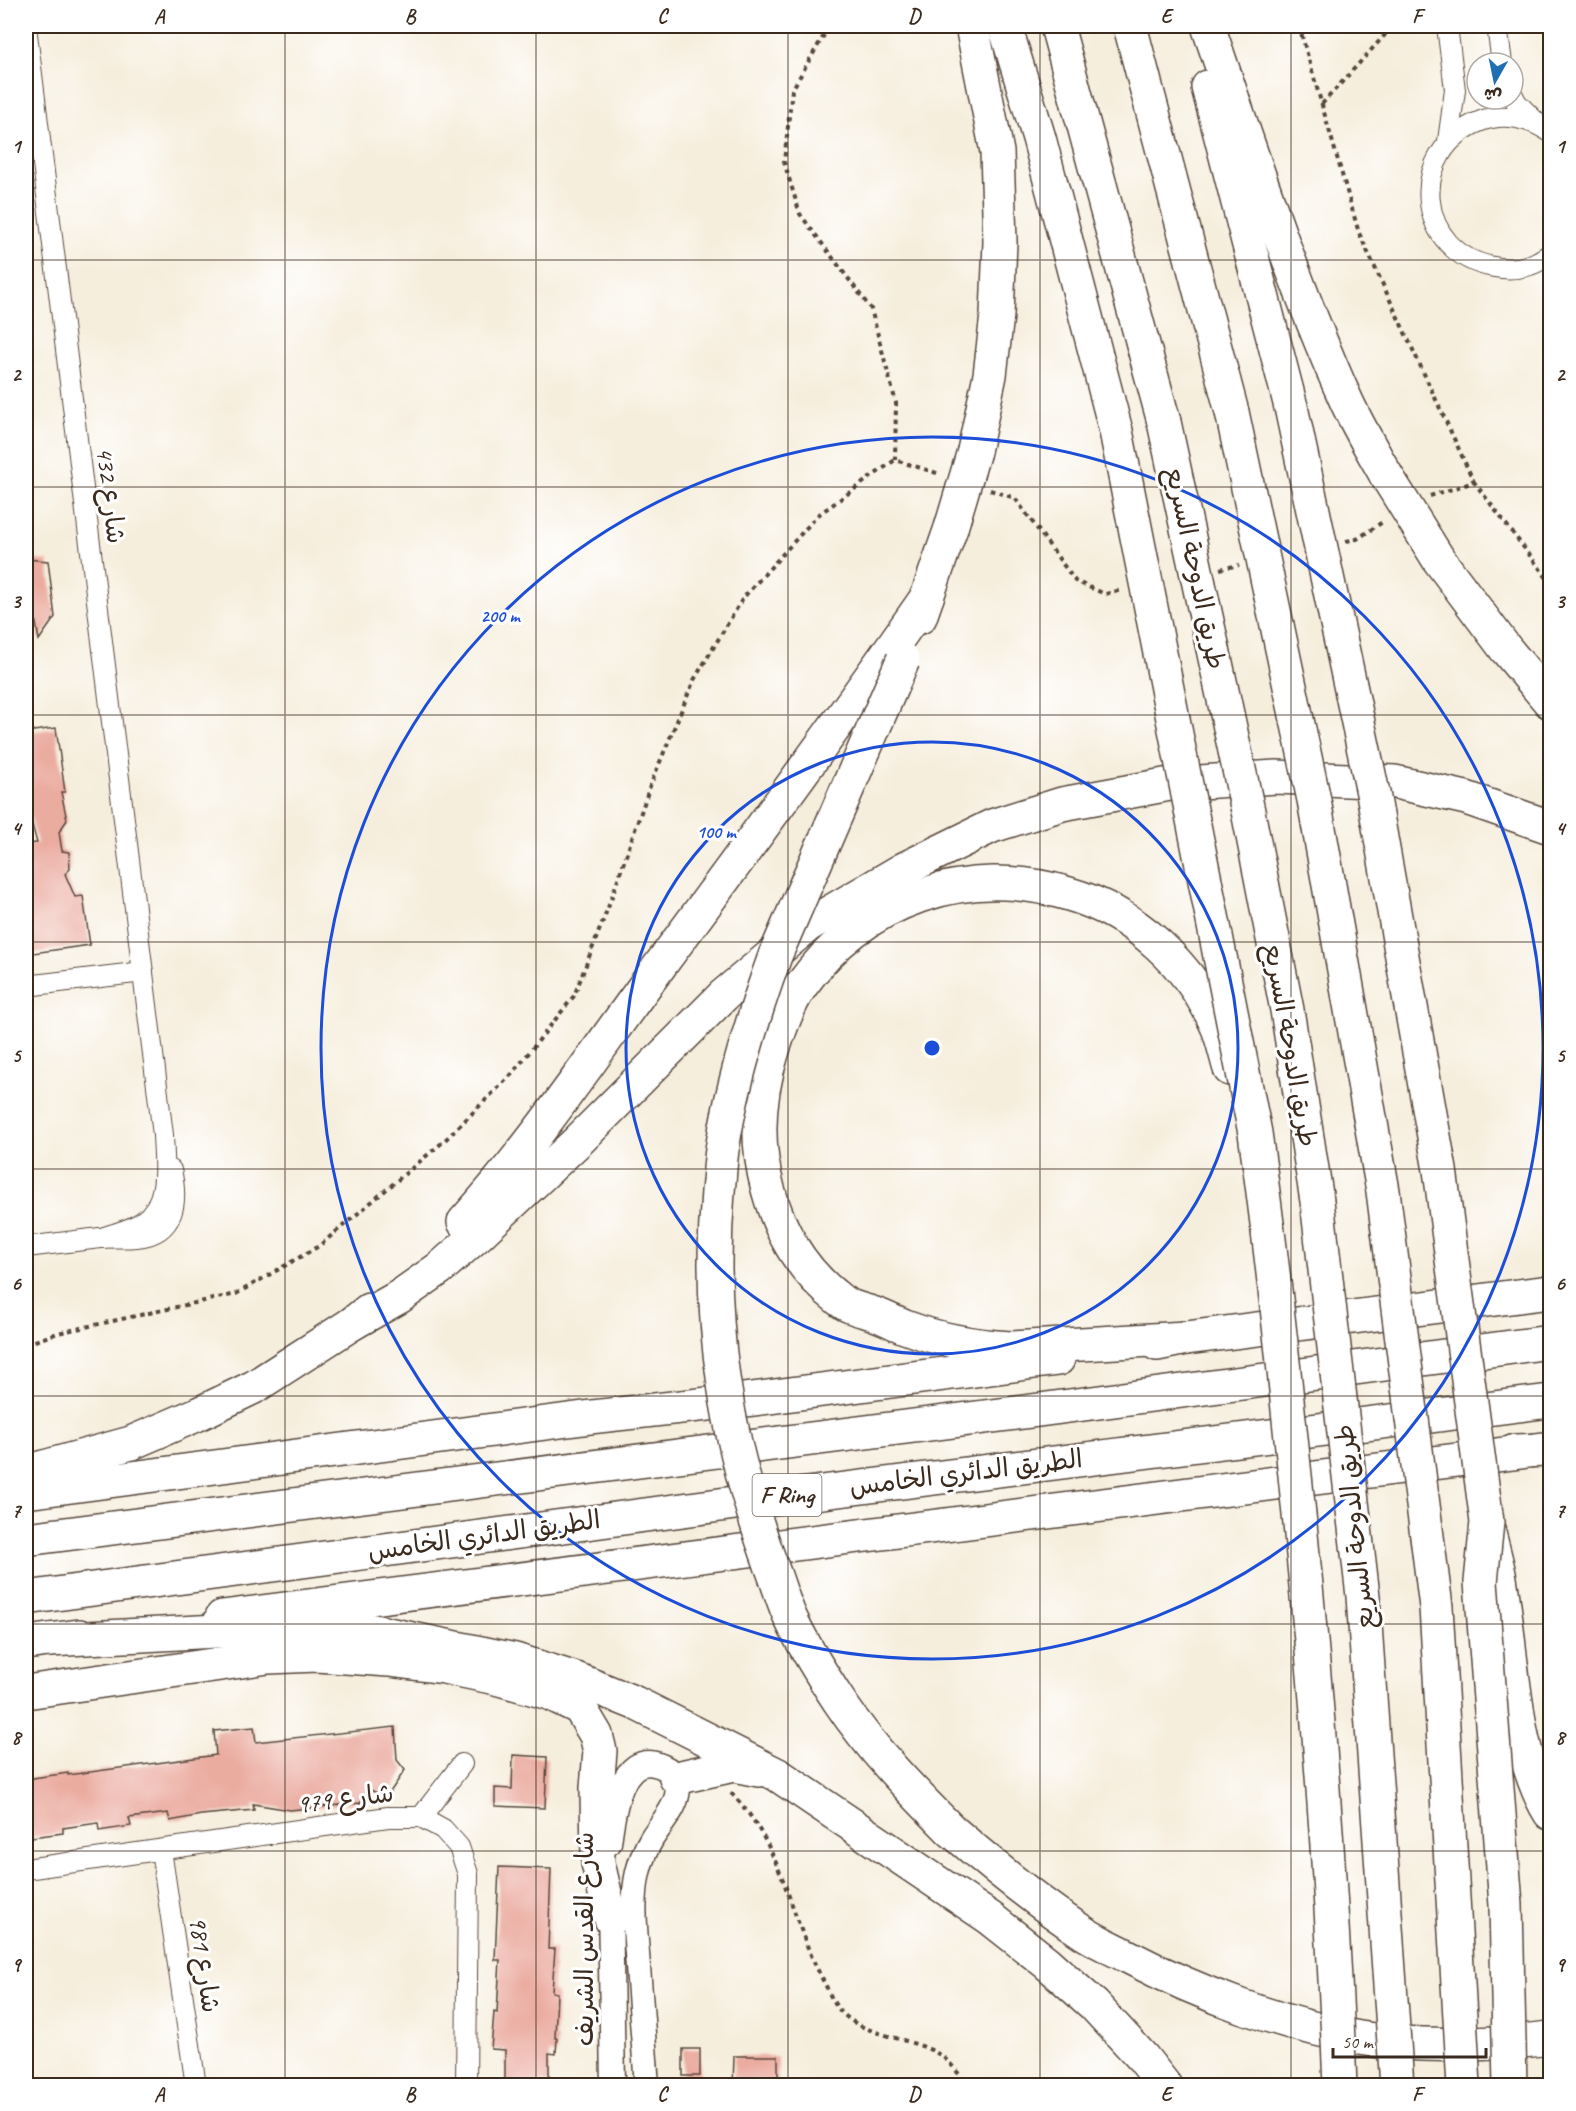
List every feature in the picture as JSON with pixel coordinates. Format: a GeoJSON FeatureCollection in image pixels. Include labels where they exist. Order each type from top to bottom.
{"type":"FeatureCollection","features":[{"type":"Feature","properties":{"kind":"highway"},"geometry":{"type":"LineString","coordinates":[[972,26],[997,152],[1000,242],[998,315],[990,375],[974,451],[927,597],[903,660],[775,956],[737,1074],[722,1145],[713,1265],[717,1332],[725,1395],[741,1474],[791,1619],[839,1701],[872,1746],[951,1830],[997,1869],[1087,1935],[1156,1971],[1225,2001],[1308,2026],[1360,2038],[1425,2044],[1527,2041],[1551,2038]]}},
{"type":"Feature","properties":{"kind":"highway"},"geometry":{"type":"LineString","coordinates":[[1005,26],[1039,138],[1116,431],[1255,1133],[1269,1229],[1309,1606],[1329,1857],[1340,2085]]}},
{"type":"Feature","properties":{"kind":"highway","name":"طريق الدوحة السريع"},"geometry":{"type":"LineString","coordinates":[[1056,26],[1164,422],[1253,834],[1287,1010],[1317,1201],[1363,1596],[1397,2085]]}},
{"type":"Feature","properties":{"kind":"highway"},"geometry":{"type":"LineString","coordinates":[[1130,26],[1232,412],[1314,800],[1383,1191],[1436,1607],[1464,2085]]}},
{"type":"Feature","properties":{"kind":"highway"},"geometry":{"type":"LineString","coordinates":[[1193,26],[1291,407],[1374,793],[1436,1146],[1486,1522],[1500,1579],[1521,1728],[1532,1771],[1551,1813]]}},
{"type":"Feature","properties":{"kind":"highway"},"geometry":{"type":"LineString","coordinates":[[1208,26],[1315,328],[1347,401],[1386,475],[1439,560],[1505,648],[1551,702]]}},
{"type":"Feature","properties":{"kind":"highway"},"geometry":{"type":"LineString","coordinates":[[353,1323],[432,1257],[494,1188],[804,772],[927,597]]}},
{"type":"Feature","properties":{"kind":"highway"},"geometry":{"type":"LineString","coordinates":[[26,1472],[130,1443],[196,1415],[254,1387],[353,1323],[399,1297],[432,1274],[479,1234],[577,1142],[724,995],[808,924],[904,869],[992,826],[1062,804],[1170,784],[1276,777],[1395,782],[1466,798],[1551,827]]}},
{"type":"Feature","properties":{"kind":"highway"},"geometry":{"type":"LineString","coordinates":[[1186,1338],[1011,1348],[985,1346],[906,1328],[842,1302],[809,1271],[792,1250],[771,1202],[760,1154],[761,1093],[778,1033],[800,988],[832,950],[872,917],[900,903],[957,885],[991,882],[1023,885],[1056,889],[1086,899],[1135,926],[1163,948],[1200,995],[1218,1028],[1245,1129],[1255,1186],[1269,1229]]}},
{"type":"Feature","properties":{"kind":"highway"},"geometry":{"type":"LineString","coordinates":[[26,1492],[1104,1353],[1186,1338],[1551,1292]]}},
{"type":"Feature","properties":{"kind":"highway","name":"الطريق الدائري الخامس"},"geometry":{"type":"LineString","coordinates":[[26,1539],[957,1421],[1551,1342]]}},
{"type":"Feature","properties":{"kind":"highway","name":"الطريق الدائري الخامس"},"geometry":{"type":"LineString","coordinates":[[26,1598],[454,1539],[1022,1465],[1551,1401]]}},
{"type":"Feature","properties":{"kind":"highway"},"geometry":{"type":"LineString","coordinates":[[37,1641],[1515,1451],[1551,1449]]}},
{"type":"Feature","properties":{"kind":"highway"},"geometry":{"type":"LineString","coordinates":[[1486,1522],[1481,1582],[1506,1905],[1510,2085]]}},
{"type":"Feature","properties":{"kind":"highway"},"geometry":{"type":"LineString","coordinates":[[37,1641],[308,1626],[368,1630],[515,1660],[576,1679],[645,1708],[778,1775],[990,1918],[1047,1963],[1094,2005],[1165,2085]]}},
{"type":"Feature","properties":{"kind":"highway"},"geometry":{"type":"LineString","coordinates":[[26,1692],[268,1657],[317,1655],[444,1667],[496,1678],[549,1693],[580,1708],[596,1735],[600,1751],[597,1788],[598,1863],[611,1919]]}},
{"type":"Feature","properties":{"kind":"highway"},"geometry":{"type":"LineString","coordinates":[[676,1778],[734,1765],[778,1775]]}},
{"type":"Feature","properties":{"kind":"street","name":"شارع 432"},"geometry":{"type":"LineString","coordinates":[[26,26],[29,88],[163,1135],[176,1195],[169,1218],[150,1234],[26,1247]]}},
{"type":"Feature","properties":{"kind":"street"},"geometry":{"type":"LineString","coordinates":[[1447,26],[1455,90],[1448,141]]}},
{"type":"Feature","properties":{"kind":"street"},"geometry":{"type":"LineString","coordinates":[[1497,26],[1500,51]]}},
{"type":"Feature","properties":{"kind":"street"},"geometry":{"type":"LineString","coordinates":[[1525,110],[1544,128]]}},
{"type":"Feature","properties":{"kind":"street"},"geometry":{"type":"LineString","coordinates":[[1544,128],[1515,117],[1490,118],[1467,126],[1448,141],[1434,162],[1429,186],[1430,211],[1440,234],[1458,253],[1480,265],[1505,269],[1530,265],[1551,254]]}},
{"type":"Feature","properties":{"kind":"street"},"geometry":{"type":"LineString","coordinates":[[26,986],[143,972]]}},
{"type":"Feature","properties":{"kind":"street","name":"شارع القدس الشريف"},"geometry":{"type":"LineString","coordinates":[[613,2085],[609,1842],[620,1788],[634,1767],[646,1763],[658,1764],[668,1769],[676,1778],[677,1794],[674,1805],[651,1839],[644,1855],[635,1891],[636,1937],[647,2085]]}},
{"type":"Feature","properties":{"kind":"street"},"geometry":{"type":"LineString","coordinates":[[421,1817],[462,1764]]}},
{"type":"Feature","properties":{"kind":"street","name":"شارع 979"},"geometry":{"type":"LineString","coordinates":[[26,1869],[388,1817],[421,1817],[443,1829],[459,1847],[468,1875],[466,2085]]}},
{"type":"Feature","properties":{"kind":"street","name":"شارع 981"},"geometry":{"type":"LineString","coordinates":[[161,1850],[196,2085]]}},
{"type":"Feature","properties":{"kind":"path"},"geometry":{"type":"LineString","coordinates":[[824,26],[824,35],[792,90],[784,162],[800,214],[871,309],[896,402],[895,460]]}},
{"type":"Feature","properties":{"kind":"path"},"geometry":{"type":"LineString","coordinates":[[1299,26],[1359,233],[1474,482]]}},
{"type":"Feature","properties":{"kind":"path"},"geometry":{"type":"LineString","coordinates":[[1322,104],[1392,26]]}},
{"type":"Feature","properties":{"kind":"path"},"geometry":{"type":"LineString","coordinates":[[708,1770],[745,1807],[771,1849],[814,1966],[838,2009],[855,2025],[902,2039],[941,2056],[968,2085]]}},
{"type":"Feature","properties":{"kind":"building"},"geometry":{"type":"Polygon","coordinates":[[[26,559],[48,561],[55,617],[39,640],[30,590],[26,588],[26,559]]]}},
{"type":"Feature","properties":{"kind":"building"},"geometry":{"type":"Polygon","coordinates":[[[56,728],[65,792],[61,792],[67,820],[59,832],[62,851],[69,852],[70,869],[65,874],[75,897],[83,896],[90,945],[26,954],[26,844],[37,843],[29,813],[26,813],[26,732],[56,728]]]}},
{"type":"Feature","properties":{"kind":"building"},"geometry":{"type":"Polygon","coordinates":[[[254,1727],[256,1742],[395,1727],[397,1760],[405,1770],[386,1798],[369,1789],[360,1803],[290,1810],[253,1804],[254,1810],[201,1815],[170,1821],[168,1813],[129,1818],[131,1826],[99,1831],[98,1823],[63,1828],[63,1833],[32,1837],[31,1830],[26,1830],[26,1779],[216,1755],[214,1731],[254,1727]]]}},
{"type":"Feature","properties":{"kind":"building"},"geometry":{"type":"Polygon","coordinates":[[[513,1755],[547,1757],[545,1808],[495,1806],[495,1788],[512,1789],[513,1755]]]}},
{"type":"Feature","properties":{"kind":"building"},"geometry":{"type":"Polygon","coordinates":[[[499,1867],[551,1869],[548,1949],[555,1949],[552,1992],[557,1993],[555,2038],[557,2038],[556,2054],[549,2053],[549,2083],[505,2083],[505,2050],[491,2049],[494,2012],[497,2013],[500,1960],[495,1960],[499,1867]]]}},
{"type":"Feature","properties":{"kind":"building"},"geometry":{"type":"Polygon","coordinates":[[[683,2049],[700,2049],[700,2076],[683,2076],[683,2049]]]}},
{"type":"Feature","properties":{"kind":"building"},"geometry":{"type":"Polygon","coordinates":[[[734,2056],[778,2056],[778,2085],[733,2085],[734,2056]]]}}]}
